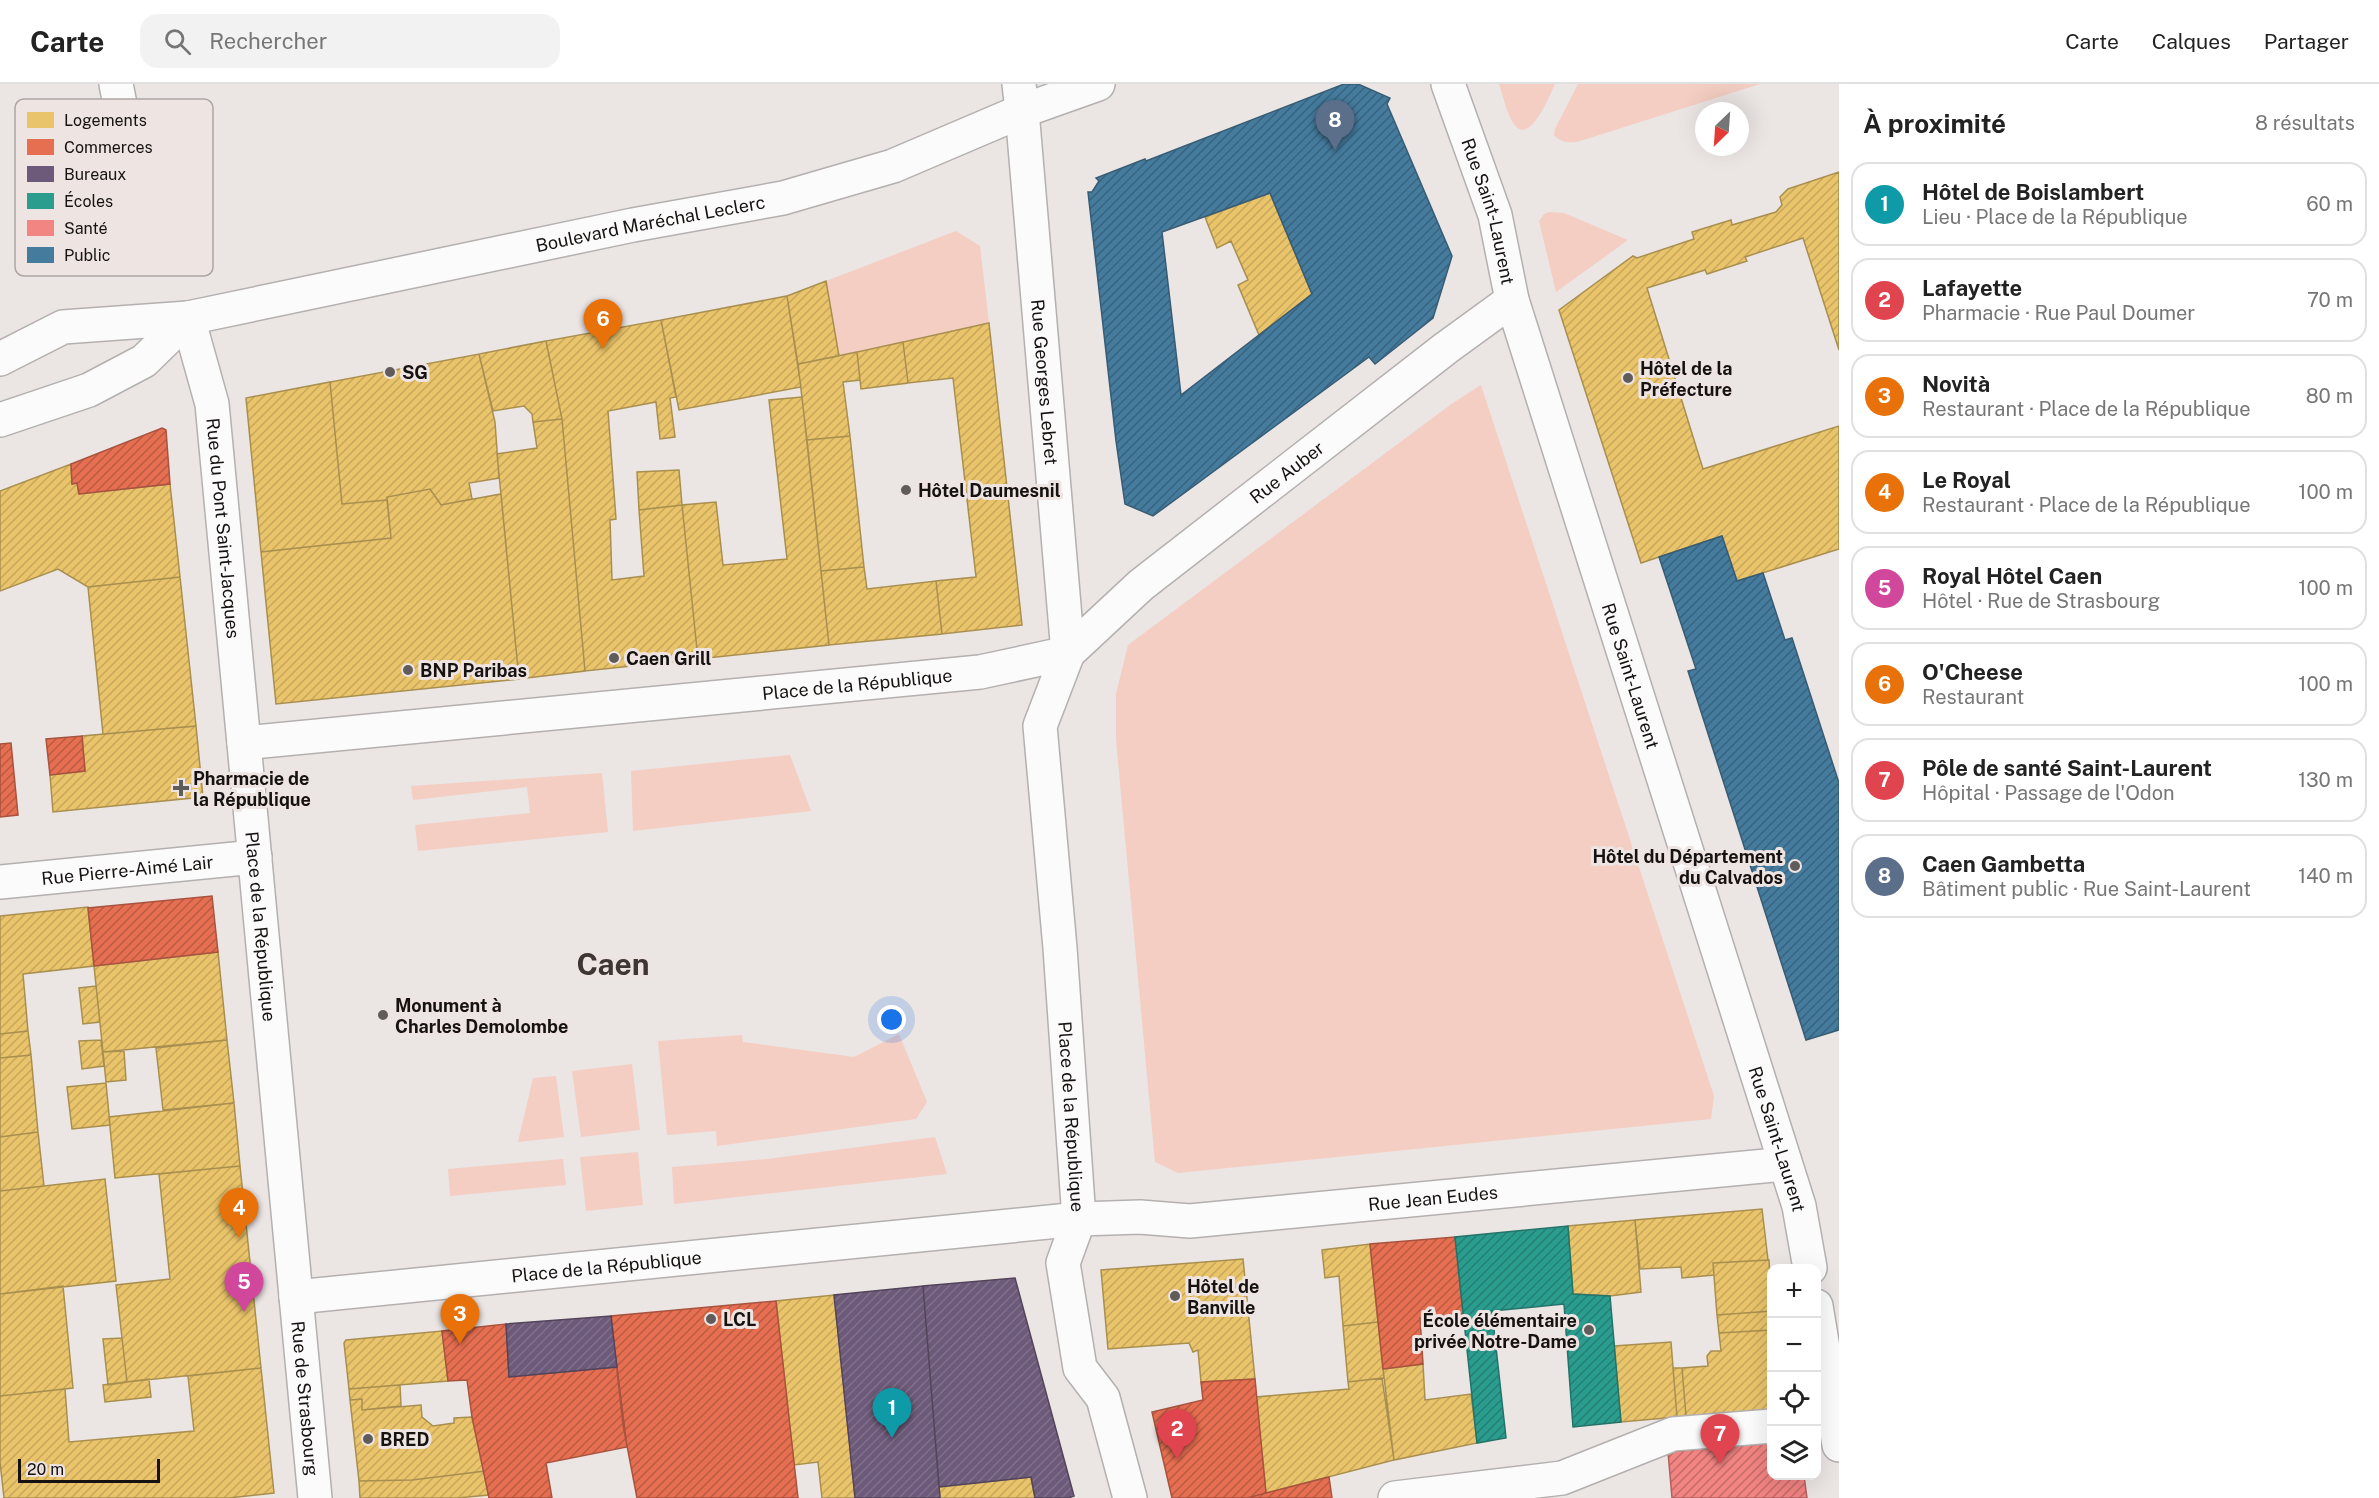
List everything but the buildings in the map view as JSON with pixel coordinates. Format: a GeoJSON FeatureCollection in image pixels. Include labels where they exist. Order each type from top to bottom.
{"type":"FeatureCollection","features":[{"type":"Feature","properties":{"kind":"street"},"geometry":{"type":"LineString","coordinates":[[116,84],[119,99]]}},
{"type":"Feature","properties":{"kind":"street","name":"Boulevard Maréchal Leclerc"},"geometry":{"type":"LineString","coordinates":[[0,360],[63,327],[188,318],[633,225],[783,198],[893,166],[1021,98],[1098,84]]}},
{"type":"Feature","properties":{"kind":"street","name":"Rue Saint-Laurent"},"geometry":{"type":"LineString","coordinates":[[1448,84],[1495,215],[1512,300],[1799,1206],[1809,1264]]}},
{"type":"Feature","properties":{"kind":"street","name":"Rue Georges Lebret"},"geometry":{"type":"LineString","coordinates":[[1021,98],[1068,653]]}},
{"type":"Feature","properties":{"kind":"street","name":"Rue Auber"},"geometry":{"type":"LineString","coordinates":[[1068,653],[1141,585],[1446,348],[1512,300]]}},
{"type":"Feature","properties":{"kind":"street"},"geometry":{"type":"LineString","coordinates":[[0,420],[89,390],[144,361],[188,318]]}},
{"type":"Feature","properties":{"kind":"street","name":"Rue du Pont Saint-Jacques"},"geometry":{"type":"LineString","coordinates":[[188,318],[212,404],[244,743]]}},
{"type":"Feature","properties":{"kind":"street","name":"Place de la République"},"geometry":{"type":"LineString","coordinates":[[1068,653],[1040,726],[1060,948],[1079,1219],[296,1297],[244,743],[980,672],[1068,653]]}},
{"type":"Feature","properties":{"kind":"street","name":"Rue Pierre-Aimé Lair"},"geometry":{"type":"LineString","coordinates":[[0,882],[254,843]]}},
{"type":"Feature","properties":{"kind":"street","name":"Rue Jean Eudes"},"geometry":{"type":"LineString","coordinates":[[1079,1219],[1140,1217],[1190,1221],[1785,1164]]}},
{"type":"Feature","properties":{"kind":"street"},"geometry":{"type":"LineString","coordinates":[[1079,1219],[1063,1263],[1080,1368],[1103,1398],[1130,1498]]}},
{"type":"Feature","properties":{"kind":"street","name":"Rue de Strasbourg"},"geometry":{"type":"LineString","coordinates":[[296,1297],[315,1498]]}},
{"type":"Feature","properties":{"kind":"street"},"geometry":{"type":"LineString","coordinates":[[1818,1318],[1833,1429]]}},
{"type":"Feature","properties":{"kind":"street"},"geometry":{"type":"LineString","coordinates":[[1395,1498],[1562,1478],[1673,1434],[1767,1426]]}},
{"type":"Feature","properties":{"kind":"shaded area"},"geometry":{"type":"Polygon","coordinates":[[[1499,84],[1555,84],[1538,118],[1525,129],[1518,128],[1512,121],[1499,84]]]}},
{"type":"Feature","properties":{"kind":"shaded area"},"geometry":{"type":"Polygon","coordinates":[[[1578,84],[1760,84],[1703,102],[1695,102],[1695,105],[1577,142],[1559,139],[1554,135],[1578,84]]]}},
{"type":"Feature","properties":{"kind":"shaded area"},"geometry":{"type":"Polygon","coordinates":[[[1564,213],[1628,240],[1556,292],[1539,221],[1544,214],[1564,213]]]}},
{"type":"Feature","properties":{"kind":"shaded area"},"geometry":{"type":"Polygon","coordinates":[[[956,231],[980,246],[989,323],[839,356],[826,281],[956,231]]]}},
{"type":"Feature","properties":{"kind":"shaded area"},"geometry":{"type":"Polygon","coordinates":[[[1481,385],[1714,1096],[1711,1119],[1178,1173],[1155,1162],[1116,740],[1116,694],[1128,645],[1450,405],[1481,385]]]}},
{"type":"Feature","properties":{"kind":"shaded area"},"geometry":{"type":"Polygon","coordinates":[[[790,755],[811,811],[633,831],[631,771],[790,755]]]}},
{"type":"Feature","properties":{"kind":"shaded area"},"geometry":{"type":"Polygon","coordinates":[[[602,773],[608,832],[418,851],[415,825],[530,813],[527,787],[413,800],[411,786],[602,773]]]}},
{"type":"Feature","properties":{"kind":"shaded area"},"geometry":{"type":"Polygon","coordinates":[[[899,1034],[927,1102],[916,1119],[717,1146],[716,1131],[667,1135],[658,1041],[742,1035],[743,1042],[854,1057],[899,1034]]]}},
{"type":"Feature","properties":{"kind":"shaded area"},"geometry":{"type":"Polygon","coordinates":[[[632,1064],[640,1130],[581,1137],[572,1071],[632,1064]]]}},
{"type":"Feature","properties":{"kind":"shaded area"},"geometry":{"type":"Polygon","coordinates":[[[556,1076],[564,1137],[518,1142],[533,1078],[556,1076]]]}},
{"type":"Feature","properties":{"kind":"shaded area"},"geometry":{"type":"Polygon","coordinates":[[[935,1137],[947,1174],[674,1204],[672,1167],[767,1159],[935,1137]]]}},
{"type":"Feature","properties":{"kind":"shaded area"},"geometry":{"type":"Polygon","coordinates":[[[638,1152],[643,1205],[586,1211],[580,1157],[638,1152]]]}},
{"type":"Feature","properties":{"kind":"shaded area"},"geometry":{"type":"Polygon","coordinates":[[[563,1159],[566,1185],[450,1196],[448,1169],[563,1159]]]}},
{"type":"Feature","properties":{"kind":"place","name":"Caen Gambetta"},"geometry":{"type":"Point","coordinates":[1335,150]}},
{"type":"Feature","properties":{"kind":"place","name":"O'Cheese"},"geometry":{"type":"Point","coordinates":[603,349]}},
{"type":"Feature","properties":{"kind":"place","name":"SG"},"geometry":{"type":"Point","coordinates":[390,372]}},
{"type":"Feature","properties":{"kind":"place","name":"Hôtel de la Préfecture"},"geometry":{"type":"Point","coordinates":[1628,378]}},
{"type":"Feature","properties":{"kind":"place","name":"Hôtel Daumesnil"},"geometry":{"type":"Point","coordinates":[906,490]}},
{"type":"Feature","properties":{"kind":"place","name":"Caen Grill"},"geometry":{"type":"Point","coordinates":[614,658]}},
{"type":"Feature","properties":{"kind":"place","name":"BNP Paribas"},"geometry":{"type":"Point","coordinates":[408,670]}},
{"type":"Feature","properties":{"kind":"place","name":"Pharmacie de la République"},"geometry":{"type":"Point","coordinates":[181,788]}},
{"type":"Feature","properties":{"kind":"place","name":"Hôtel du Département du Calvados"},"geometry":{"type":"Point","coordinates":[1795,866]}},
{"type":"Feature","properties":{"kind":"place","name":"Monument à Charles Demolombe"},"geometry":{"type":"Point","coordinates":[383,1015]}},
{"type":"Feature","properties":{"kind":"place","name":"Le Royal"},"geometry":{"type":"Point","coordinates":[239,1238]}},
{"type":"Feature","properties":{"kind":"place","name":"Hôtel de Banville"},"geometry":{"type":"Point","coordinates":[1175,1296]}},
{"type":"Feature","properties":{"kind":"place","name":"Royal Hôtel Caen"},"geometry":{"type":"Point","coordinates":[244,1312]}},
{"type":"Feature","properties":{"kind":"place","name":"LCL"},"geometry":{"type":"Point","coordinates":[711,1319]}},
{"type":"Feature","properties":{"kind":"place","name":"École élémentaire privée Notre-Dame"},"geometry":{"type":"Point","coordinates":[1589,1330]}},
{"type":"Feature","properties":{"kind":"place","name":"Novità"},"geometry":{"type":"Point","coordinates":[460,1344]}},
{"type":"Feature","properties":{"kind":"place","name":"Hôtel de Boislambert"},"geometry":{"type":"Point","coordinates":[892,1438]}},
{"type":"Feature","properties":{"kind":"place","name":"BRED"},"geometry":{"type":"Point","coordinates":[368,1439]}},
{"type":"Feature","properties":{"kind":"place","name":"Lafayette"},"geometry":{"type":"Point","coordinates":[1177,1459]}},
{"type":"Feature","properties":{"kind":"place","name":"Pôle de santé Saint-Laurent"},"geometry":{"type":"Point","coordinates":[1720,1464]}},
{"type":"Feature","properties":{"kind":"district","name":"Caen"},"geometry":{"type":"Point","coordinates":[613,964]}}]}
